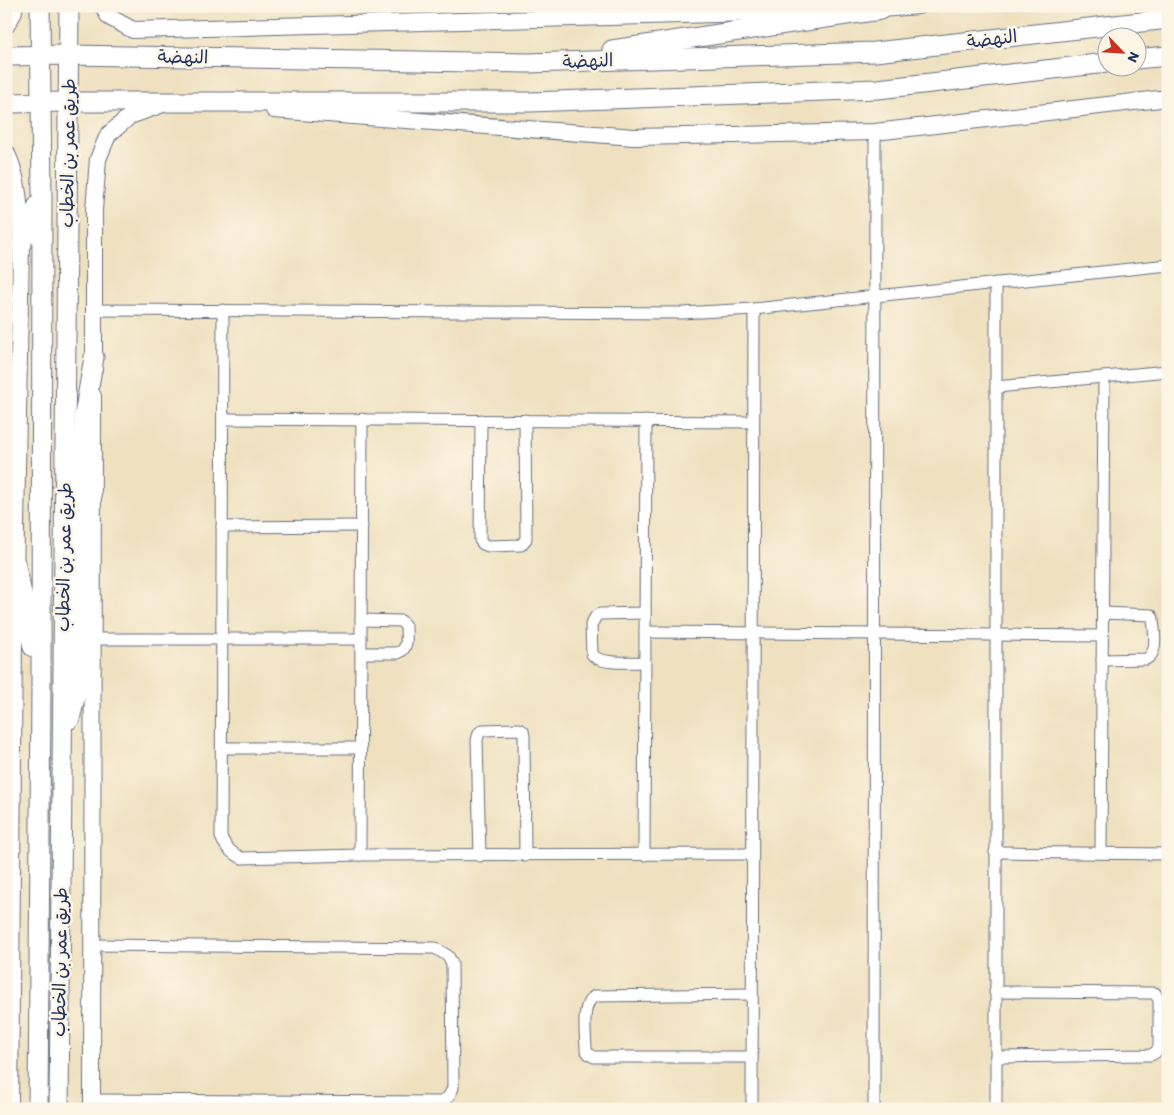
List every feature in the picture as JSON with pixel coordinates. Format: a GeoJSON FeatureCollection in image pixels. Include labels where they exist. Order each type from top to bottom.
{"type":"FeatureCollection","features":[{"type":"Feature","properties":{"kind":"main road"},"geometry":{"type":"LineString","coordinates":[[6,26],[13,14],[14,6]]}},
{"type":"Feature","properties":{"kind":"main road","name":"طريق عمر بن الخطاب"},"geometry":{"type":"LineString","coordinates":[[38,1109],[42,197],[40,6]]}},
{"type":"Feature","properties":{"kind":"main road","name":"طريق عمر بن الخطاب"},"geometry":{"type":"LineString","coordinates":[[59,1109],[69,6]]}},
{"type":"Feature","properties":{"kind":"main road"},"geometry":{"type":"LineString","coordinates":[[103,6],[110,16],[133,30],[918,6]]}},
{"type":"Feature","properties":{"kind":"main road"},"geometry":{"type":"LineString","coordinates":[[528,63],[880,8]]}},
{"type":"Feature","properties":{"kind":"main road","name":"النهضة"},"geometry":{"type":"LineString","coordinates":[[6,56],[69,55],[528,63],[875,52],[1168,19]]}},
{"type":"Feature","properties":{"kind":"main road"},"geometry":{"type":"LineString","coordinates":[[1146,58],[1168,56]]}},
{"type":"Feature","properties":{"kind":"main road","name":"النهضة"},"geometry":{"type":"LineString","coordinates":[[6,103],[530,102],[878,89],[1096,64]]}},
{"type":"Feature","properties":{"kind":"main road"},"geometry":{"type":"LineString","coordinates":[[92,1105],[94,210],[98,159],[108,135],[130,116],[168,102],[634,137],[875,132],[1168,98]]}},
{"type":"Feature","properties":{"kind":"main road"},"geometry":{"type":"LineString","coordinates":[[6,152],[11,161],[18,195],[21,244],[13,318],[16,565],[10,640],[10,1109]]}},
{"type":"Feature","properties":{"kind":"main road"},"geometry":{"type":"LineString","coordinates":[[21,244],[42,197]]}},
{"type":"Feature","properties":{"kind":"main road"},"geometry":{"type":"LineString","coordinates":[[62,757],[77,690],[84,416],[94,357]]}},
{"type":"Feature","properties":{"kind":"main road"},"geometry":{"type":"LineString","coordinates":[[16,565],[41,684]]}},
{"type":"Feature","properties":{"kind":"main road"},"geometry":{"type":"LineString","coordinates":[[59,1060],[64,1109]]}},
{"type":"Feature","properties":{"kind":"street"},"geometry":{"type":"LineString","coordinates":[[874,1109],[875,132]]}},
{"type":"Feature","properties":{"kind":"street"},"geometry":{"type":"LineString","coordinates":[[94,310],[682,313],[754,309],[1168,265]]}},
{"type":"Feature","properties":{"kind":"street"},"geometry":{"type":"LineString","coordinates":[[996,283],[996,1109]]}},
{"type":"Feature","properties":{"kind":"street"},"geometry":{"type":"LineString","coordinates":[[752,1109],[754,309]]}},
{"type":"Feature","properties":{"kind":"street"},"geometry":{"type":"LineString","coordinates":[[223,310],[221,638],[222,837],[225,846],[233,854],[242,858],[360,855],[752,854]]}},
{"type":"Feature","properties":{"kind":"street"},"geometry":{"type":"LineString","coordinates":[[996,387],[1168,371]]}},
{"type":"Feature","properties":{"kind":"street"},"geometry":{"type":"LineString","coordinates":[[1101,853],[1104,377]]}},
{"type":"Feature","properties":{"kind":"street"},"geometry":{"type":"LineString","coordinates":[[223,419],[753,422]]}},
{"type":"Feature","properties":{"kind":"street"},"geometry":{"type":"LineString","coordinates":[[360,855],[362,419]]}},
{"type":"Feature","properties":{"kind":"street"},"geometry":{"type":"LineString","coordinates":[[481,420],[480,540],[488,546],[521,545],[526,539],[525,420]]}},
{"type":"Feature","properties":{"kind":"street"},"geometry":{"type":"LineString","coordinates":[[644,855],[646,421]]}},
{"type":"Feature","properties":{"kind":"street"},"geometry":{"type":"LineString","coordinates":[[222,527],[362,526]]}},
{"type":"Feature","properties":{"kind":"street"},"geometry":{"type":"LineString","coordinates":[[644,662],[602,661],[594,658],[592,654],[591,625],[596,616],[600,614],[645,613]]}},
{"type":"Feature","properties":{"kind":"street"},"geometry":{"type":"LineString","coordinates":[[1102,660],[1146,659],[1154,651],[1154,619],[1151,615],[1103,613]]}},
{"type":"Feature","properties":{"kind":"street"},"geometry":{"type":"LineString","coordinates":[[361,620],[401,621],[406,627],[406,648],[403,652],[398,654],[361,653]]}},
{"type":"Feature","properties":{"kind":"street"},"geometry":{"type":"LineString","coordinates":[[645,632],[1103,636]]}},
{"type":"Feature","properties":{"kind":"street"},"geometry":{"type":"LineString","coordinates":[[93,639],[361,639]]}},
{"type":"Feature","properties":{"kind":"street"},"geometry":{"type":"LineString","coordinates":[[480,856],[477,740],[483,730],[519,729],[523,731],[524,736],[525,856]]}},
{"type":"Feature","properties":{"kind":"street"},"geometry":{"type":"LineString","coordinates":[[222,748],[361,748]]}},
{"type":"Feature","properties":{"kind":"street"},"geometry":{"type":"LineString","coordinates":[[995,852],[1168,854]]}},
{"type":"Feature","properties":{"kind":"street"},"geometry":{"type":"LineString","coordinates":[[92,945],[435,948],[448,956],[452,963],[453,1088],[449,1096],[442,1102],[92,1105]]}},
{"type":"Feature","properties":{"kind":"street"},"geometry":{"type":"LineString","coordinates":[[995,992],[1155,993],[1159,1000],[1159,1047],[1151,1055],[996,1057]]}},
{"type":"Feature","properties":{"kind":"street"},"geometry":{"type":"LineString","coordinates":[[752,994],[595,996],[591,998],[585,1007],[586,1050],[594,1057],[752,1057]]}}]}
